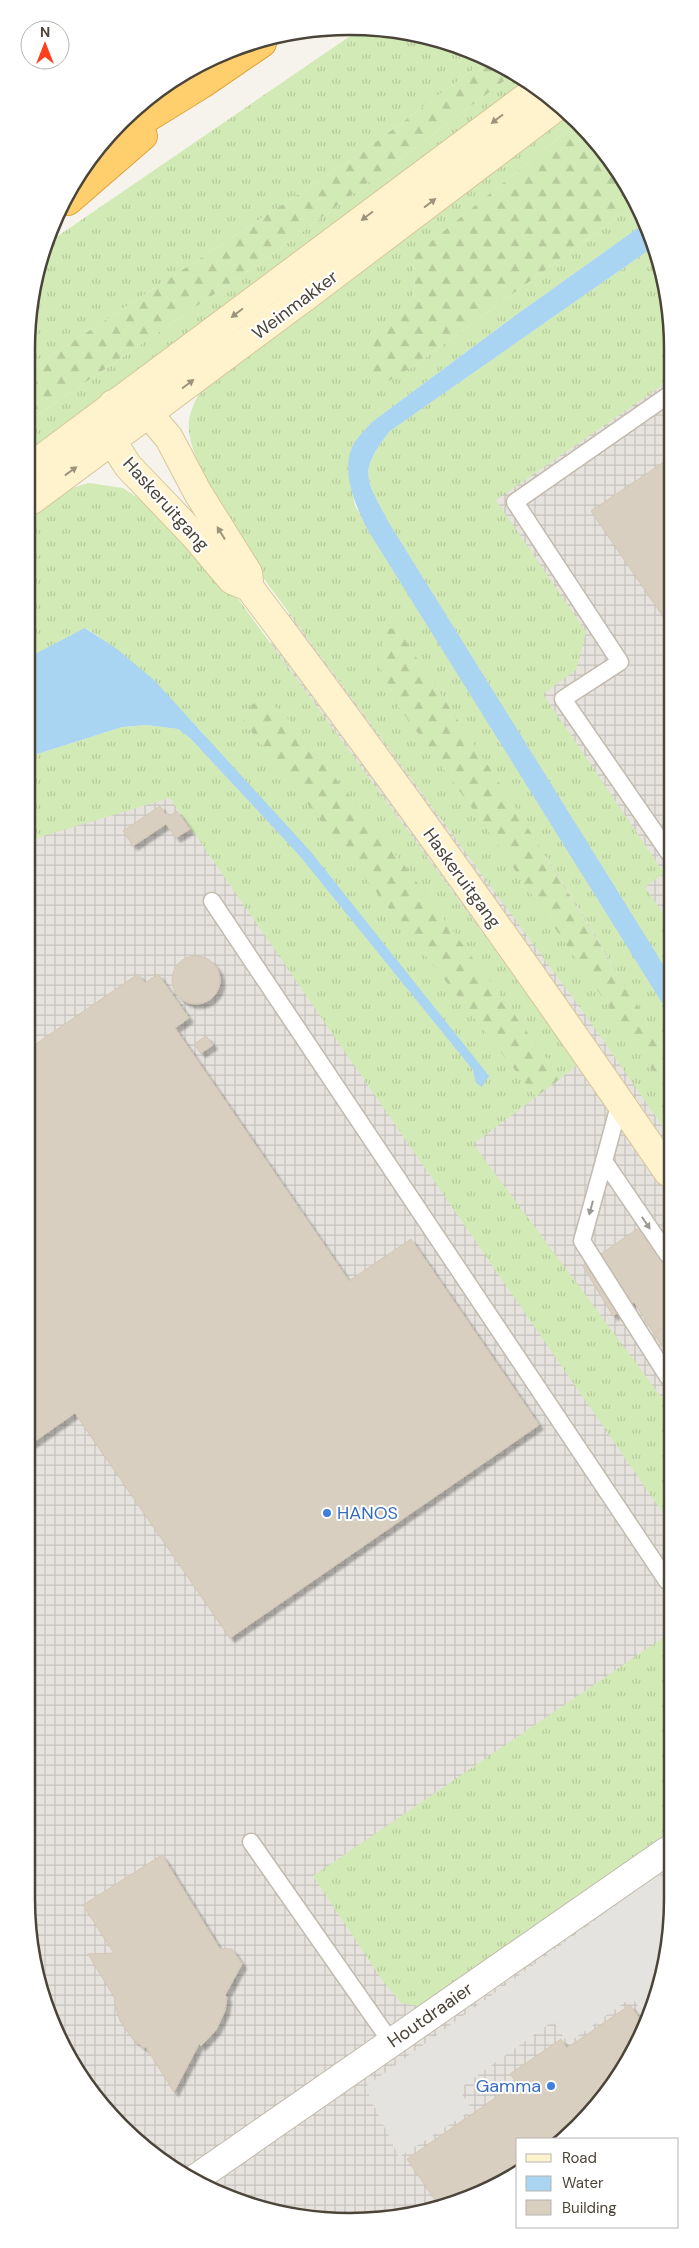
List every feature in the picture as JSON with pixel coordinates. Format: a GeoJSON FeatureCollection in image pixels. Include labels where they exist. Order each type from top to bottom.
{"type":"FeatureCollection","features":[{"type":"Feature","properties":{"kind":"highway"},"geometry":{"type":"LineString","coordinates":[[120,135],[202,84],[249,52]]}},
{"type":"Feature","properties":{"kind":"highway"},"geometry":{"type":"LineString","coordinates":[[76,194],[202,84]]}},
{"type":"Feature","properties":{"kind":"main road","name":"Weinmakker"},"geometry":{"type":"LineString","coordinates":[[35,464],[532,93]]}},
{"type":"Feature","properties":{"kind":"main road","name":"Weinmakker"},"geometry":{"type":"LineString","coordinates":[[35,498],[553,109]]}},
{"type":"Feature","properties":{"kind":"main road"},"geometry":{"type":"LineString","coordinates":[[113,404],[148,414]]}},
{"type":"Feature","properties":{"kind":"main road","name":"Haskeruitgang"},"geometry":{"type":"LineString","coordinates":[[113,404],[112,441],[128,466],[194,536],[232,580],[249,587],[365,743],[488,914],[664,1166]]}},
{"type":"Feature","properties":{"kind":"main road","name":"Haskeruitgang"},"geometry":{"type":"LineString","coordinates":[[148,414],[169,438],[198,493],[248,573],[249,587]]}},
{"type":"Feature","properties":{"kind":"street","name":"Houtdraaier"},"geometry":{"type":"LineString","coordinates":[[200,2175],[664,1853]]}},
{"type":"Feature","properties":{"kind":"lane"},"geometry":{"type":"LineString","coordinates":[[664,398],[515,502],[620,662],[563,699],[664,846]]}},
{"type":"Feature","properties":{"kind":"lane"},"geometry":{"type":"LineString","coordinates":[[212,902],[664,1576]]}},
{"type":"Feature","properties":{"kind":"lane"},"geometry":{"type":"LineString","coordinates":[[620,1102],[582,1241],[664,1371]]}},
{"type":"Feature","properties":{"kind":"lane"},"geometry":{"type":"LineString","coordinates":[[604,1161],[664,1249]]}},
{"type":"Feature","properties":{"kind":"lane"},"geometry":{"type":"LineString","coordinates":[[251,1842],[391,2042]]}},
{"type":"Feature","properties":{"kind":"shaded area"},"geometry":{"type":"Polygon","coordinates":[[[661,313],[664,350],[664,1899],[658,1960],[640,2019],[622,2056],[586,2106],[557,2135],[553,2138],[516,2138],[516,2165],[489,2181],[470,2189],[411,2207],[350,2213],[288,2207],[229,2189],[192,2171],[142,2135],[113,2106],[77,2056],[59,2019],[41,1960],[35,1899],[35,836],[169,796],[387,466],[661,313]]]}},
{"type":"Feature","properties":{"kind":"shaded area"},"geometry":{"type":"Polygon","coordinates":[[[659,1874],[664,1881],[663,1919],[658,1960],[642,2013],[632,1997],[568,2043],[553,2021],[459,2089],[472,2110],[399,2157],[365,2087],[659,1874]]]}},
{"type":"Feature","properties":{"kind":"green space"},"geometry":{"type":"Polygon","coordinates":[[[352,35],[411,41],[451,52],[481,64],[357,156],[35,366],[36,329],[41,288],[56,237],[352,35]]]}},
{"type":"Feature","properties":{"kind":"green space"},"geometry":{"type":"Polygon","coordinates":[[[481,64],[508,78],[270,256],[35,417],[35,366],[357,156],[481,64]]]}},
{"type":"Feature","properties":{"kind":"green space"},"geometry":{"type":"Polygon","coordinates":[[[508,78],[525,89],[35,453],[35,417],[270,256],[508,78]]]}},
{"type":"Feature","properties":{"kind":"green space"},"geometry":{"type":"Polygon","coordinates":[[[560,116],[572,127],[413,256],[415,291],[401,312],[369,336],[414,366],[631,208],[639,227],[516,315],[372,422],[348,469],[355,506],[369,532],[664,1006],[664,1052],[574,900],[406,642],[399,628],[380,667],[399,707],[487,829],[664,1087],[664,1128],[587,1017],[267,583],[233,530],[200,470],[189,432],[192,409],[203,389],[560,116]]]}},
{"type":"Feature","properties":{"kind":"green space"},"geometry":{"type":"Polygon","coordinates":[[[572,127],[599,158],[631,208],[414,366],[385,383],[374,378],[369,364],[369,336],[400,312],[415,291],[413,256],[572,127]]]}},
{"type":"Feature","properties":{"kind":"green space"},"geometry":{"type":"Polygon","coordinates":[[[648,251],[658,288],[661,308],[664,384],[496,500],[586,632],[576,670],[543,694],[664,873],[645,887],[664,915],[664,966],[389,523],[375,496],[368,476],[369,467],[380,445],[390,431],[648,251]]]}},
{"type":"Feature","properties":{"kind":"green space"},"geometry":{"type":"Polygon","coordinates":[[[89,483],[123,488],[141,500],[225,581],[577,1065],[561,1078],[404,865],[291,722],[269,701],[243,721],[536,1097],[473,1144],[664,1401],[664,1515],[170,798],[35,838],[35,755],[122,727],[146,725],[178,729],[191,739],[299,855],[473,1070],[476,1083],[489,1076],[202,732],[147,676],[86,628],[35,654],[35,510],[66,491],[89,483]]]}},
{"type":"Feature","properties":{"kind":"green space"},"geometry":{"type":"Polygon","coordinates":[[[400,628],[406,642],[512,802],[652,1029],[664,1052],[664,1087],[487,829],[399,707],[380,667],[384,629],[400,628]]]}},
{"type":"Feature","properties":{"kind":"green space"},"geometry":{"type":"Polygon","coordinates":[[[269,701],[291,722],[404,865],[561,1078],[536,1097],[243,721],[252,704],[269,701]]]}},
{"type":"Feature","properties":{"kind":"green space"},"geometry":{"type":"Polygon","coordinates":[[[664,1637],[664,1837],[418,2006],[401,2003],[383,1981],[313,1876],[664,1637]]]}},
{"type":"Feature","properties":{"kind":"water"},"geometry":{"type":"Polygon","coordinates":[[[639,227],[648,251],[390,431],[373,457],[368,476],[375,496],[389,523],[664,966],[664,1006],[369,532],[351,489],[348,465],[350,454],[354,443],[372,422],[516,315],[639,227]]]}},
{"type":"Feature","properties":{"kind":"water"},"geometry":{"type":"Polygon","coordinates":[[[85,628],[117,649],[155,681],[311,852],[489,1076],[482,1087],[476,1083],[473,1070],[299,855],[191,739],[178,729],[146,725],[122,727],[35,755],[35,654],[85,628]]]}},
{"type":"Feature","properties":{"kind":"building"},"geometry":{"type":"Polygon","coordinates":[[[664,462],[664,618],[591,511],[664,462]]]}},
{"type":"Feature","properties":{"kind":"building"},"geometry":{"type":"Polygon","coordinates":[[[160,806],[165,814],[171,815],[177,811],[190,829],[176,838],[166,824],[133,846],[123,831],[160,806]]]}},
{"type":"Feature","properties":{"kind":"building"},"geometry":{"type":"Polygon","coordinates":[[[191,956],[201,956],[210,960],[216,966],[219,971],[219,989],[210,1000],[201,1004],[191,1004],[182,1000],[176,994],[172,985],[172,975],[176,966],[182,960],[191,956]]]}},
{"type":"Feature","properties":{"kind":"building"},"geometry":{"type":"Polygon","coordinates":[[[138,974],[145,983],[158,974],[189,1018],[175,1028],[349,1281],[411,1239],[539,1425],[230,1638],[75,1413],[35,1441],[35,1045],[138,974]]]}},
{"type":"Feature","properties":{"kind":"building"},"geometry":{"type":"Polygon","coordinates":[[[206,1036],[213,1045],[201,1053],[194,1044],[206,1036]]]}},
{"type":"Feature","properties":{"kind":"building"},"geometry":{"type":"Polygon","coordinates":[[[646,1223],[664,1250],[664,1328],[654,1334],[634,1302],[613,1316],[583,1266],[646,1223]]]}},
{"type":"Feature","properties":{"kind":"building"},"geometry":{"type":"Polygon","coordinates":[[[664,1328],[664,1348],[654,1334],[664,1328]]]}},
{"type":"Feature","properties":{"kind":"building"},"geometry":{"type":"Polygon","coordinates":[[[162,1855],[220,1949],[232,1949],[242,1964],[225,1995],[227,1997],[225,2011],[216,2030],[201,2046],[199,2044],[174,2092],[146,2047],[144,2048],[133,2039],[120,2021],[114,2001],[116,2000],[88,1954],[114,1953],[83,1905],[162,1855]]]}},
{"type":"Feature","properties":{"kind":"building"},"geometry":{"type":"Polygon","coordinates":[[[630,2005],[640,2019],[622,2056],[599,2090],[557,2135],[553,2138],[516,2138],[516,2165],[489,2181],[436,2201],[407,2159],[517,2083],[510,2074],[561,2039],[567,2048],[630,2005]]]}},
{"type":"Feature","properties":{"kind":"place","name":"HANOS"},"geometry":{"type":"Point","coordinates":[327,1513]}},
{"type":"Feature","properties":{"kind":"place","name":"Gamma"},"geometry":{"type":"Point","coordinates":[551,2086]}}]}
